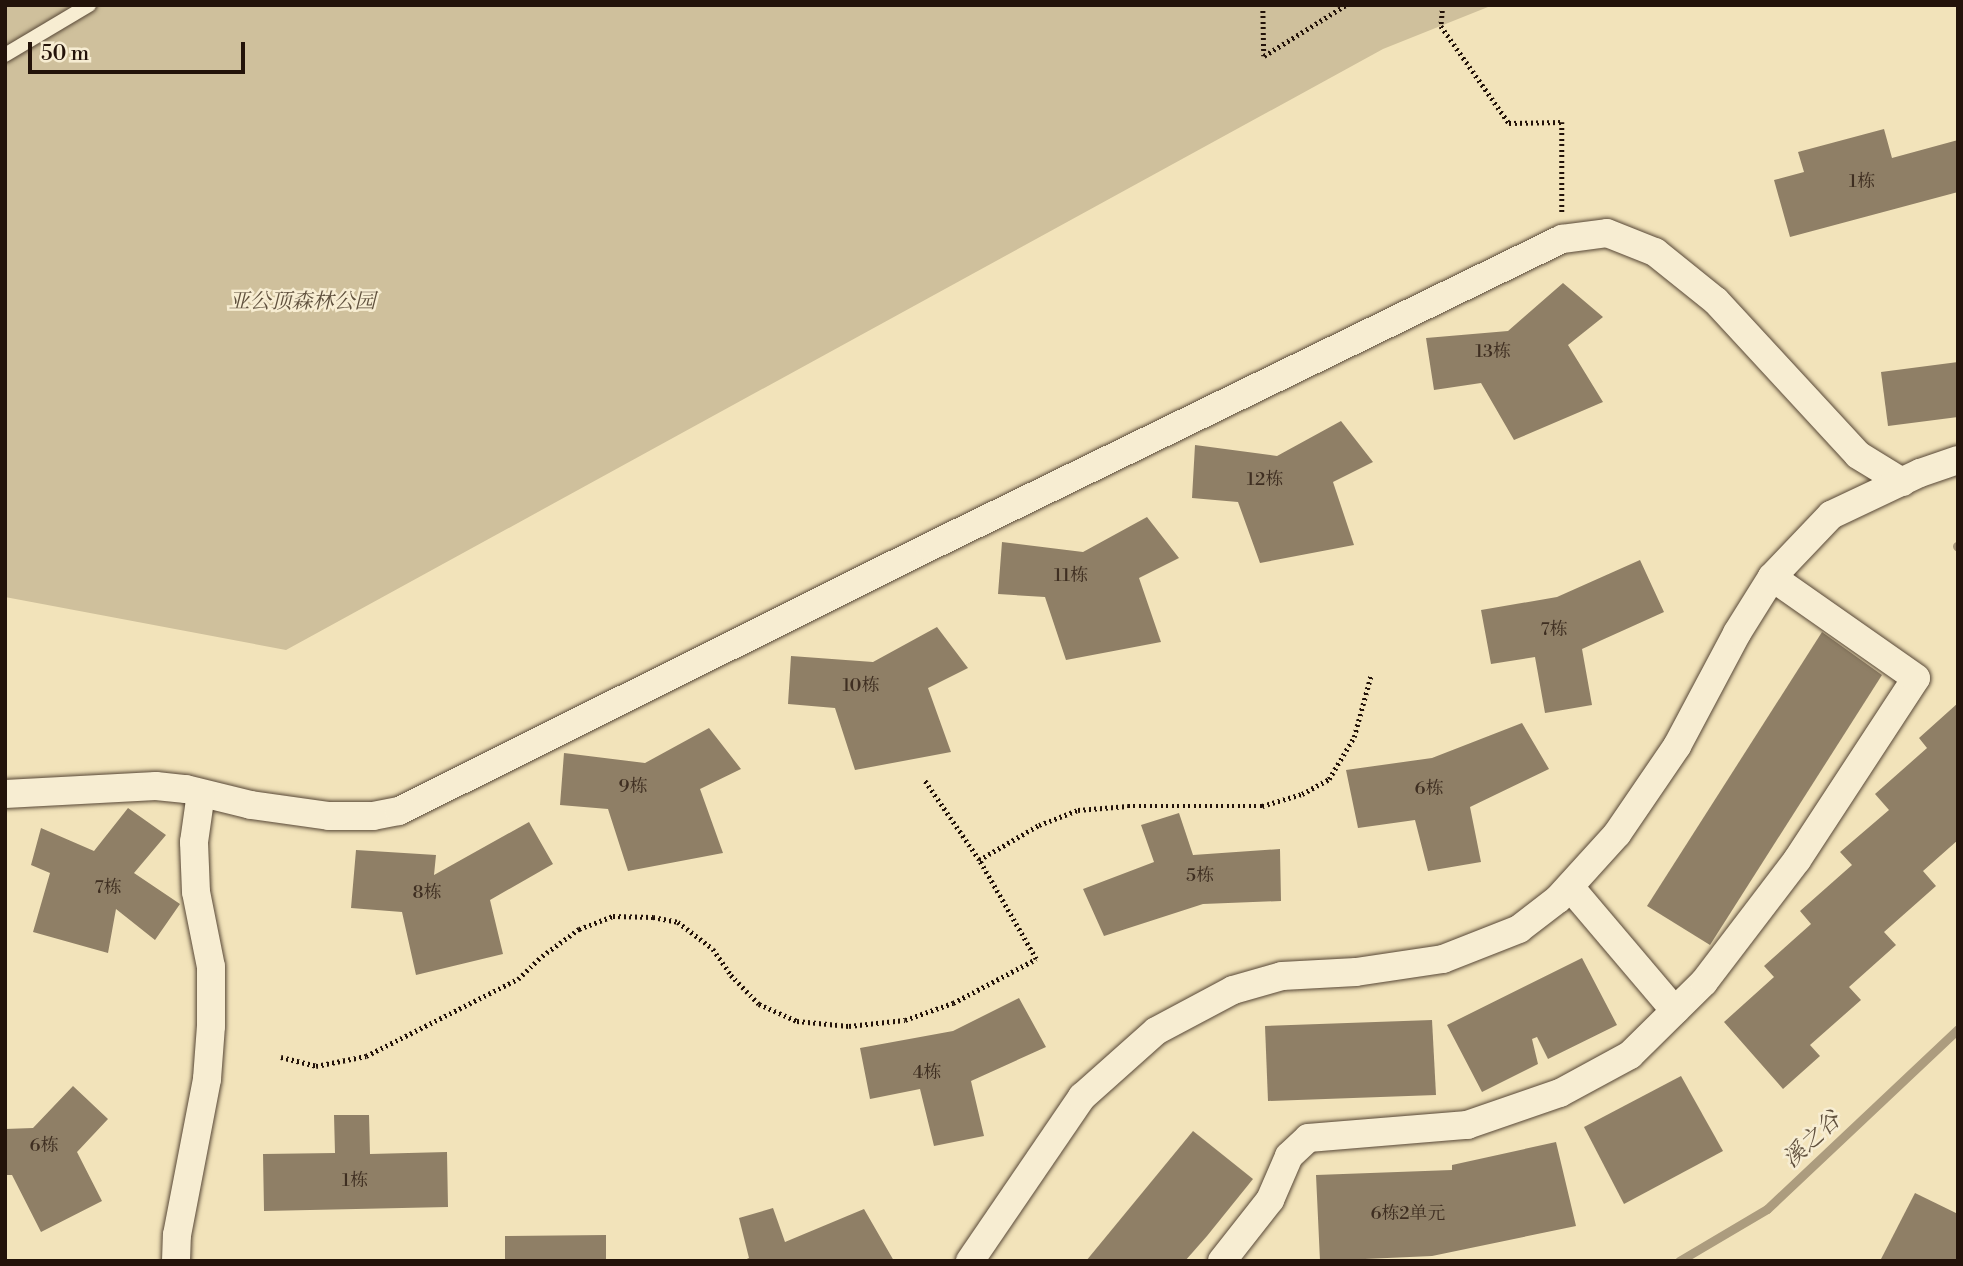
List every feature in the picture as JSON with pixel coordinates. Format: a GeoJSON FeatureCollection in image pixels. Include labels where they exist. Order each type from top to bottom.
{"type":"FeatureCollection","features":[{"type":"Feature","properties":{"kind":"street"},"geometry":{"type":"LineString","coordinates":[[5,794],[156,786],[251,805],[329,816],[373,816],[399,811],[1040,492],[1562,239],[1607,233],[1656,252],[1716,301],[1858,454],[1902,482]]}},
{"type":"Feature","properties":{"kind":"street"},"geometry":{"type":"LineString","coordinates":[[970,1261],[1082,1097],[1156,1031],[1233,990],[1282,976],[1356,972],[1443,959],[1519,929],[1570,887],[1617,834],[1677,746],[1737,633],[1772,578],[1831,515],[1958,460]]}},
{"type":"Feature","properties":{"kind":"street"},"geometry":{"type":"LineString","coordinates":[[1222,1261],[1270,1200],[1289,1156],[1308,1138],[1467,1125],[1560,1093],[1630,1055],[1704,982],[1797,860],[1916,678],[1772,578]]}},
{"type":"Feature","properties":{"kind":"street"},"geometry":{"type":"LineString","coordinates":[[176,1261],[177,1235],[207,1079],[211,1026],[211,967],[196,892],[194,842],[201,793]]}},
{"type":"Feature","properties":{"kind":"street"},"geometry":{"type":"LineString","coordinates":[[1570,887],[1675,1011]]}},
{"type":"Feature","properties":{"kind":"lane"},"geometry":{"type":"LineString","coordinates":[[5,55],[89,5]]}},
{"type":"Feature","properties":{"kind":"path"},"geometry":{"type":"LineString","coordinates":[[1263,5],[1264,56],[1346,5]]}},
{"type":"Feature","properties":{"kind":"path"},"geometry":{"type":"LineString","coordinates":[[1443,5],[1441,26],[1509,123],[1562,122],[1562,239]]}},
{"type":"Feature","properties":{"kind":"path"},"geometry":{"type":"LineString","coordinates":[[979,860],[1039,825],[1077,810],[1128,806],[1262,806],[1302,794],[1329,779],[1354,737],[1371,675]]}},
{"type":"Feature","properties":{"kind":"path"},"geometry":{"type":"LineString","coordinates":[[281,1057],[316,1066],[366,1056],[518,979],[542,956],[579,929],[613,916],[653,917],[678,922],[713,949],[731,975],[759,1004],[797,1021],[849,1026],[905,1020],[953,1003],[1036,958],[979,860],[924,780]]}},
{"type":"Feature","properties":{"kind":"green space","name":"亚公顶森林公园"},"geometry":{"type":"Polygon","coordinates":[[[5,5],[1493,5],[1383,49],[286,650],[5,597],[5,5]]]}},
{"type":"Feature","properties":{"kind":"building"},"geometry":{"type":"Polygon","coordinates":[[[1884,129],[1892,158],[1958,140],[1958,192],[1790,237],[1774,180],[1804,172],[1798,152],[1884,129]]]}},
{"type":"Feature","properties":{"kind":"building"},"geometry":{"type":"Polygon","coordinates":[[[1563,283],[1603,317],[1568,345],[1603,402],[1514,440],[1481,383],[1434,390],[1426,338],[1508,331],[1563,283]]]}},
{"type":"Feature","properties":{"kind":"building"},"geometry":{"type":"Polygon","coordinates":[[[1958,362],[1958,417],[1888,426],[1881,372],[1958,362]]]}},
{"type":"Feature","properties":{"kind":"building"},"geometry":{"type":"Polygon","coordinates":[[[1341,421],[1373,462],[1333,482],[1354,545],[1260,563],[1238,502],[1192,498],[1195,445],[1277,456],[1341,421]]]}},
{"type":"Feature","properties":{"kind":"building"},"geometry":{"type":"Polygon","coordinates":[[[1147,517],[1179,558],[1139,578],[1161,642],[1066,660],[1045,597],[998,594],[1002,542],[1083,552],[1147,517]]]}},
{"type":"Feature","properties":{"kind":"building"},"geometry":{"type":"Polygon","coordinates":[[[1640,560],[1664,612],[1582,649],[1592,705],[1545,713],[1535,657],[1491,664],[1481,610],[1557,597],[1640,560]]]}},
{"type":"Feature","properties":{"kind":"building"},"geometry":{"type":"Polygon","coordinates":[[[937,627],[968,668],[928,688],[951,752],[855,770],[835,708],[788,704],[791,656],[873,662],[937,627]]]}},
{"type":"Feature","properties":{"kind":"building"},"geometry":{"type":"Polygon","coordinates":[[[1822,632],[1882,675],[1710,945],[1647,906],[1822,632]]]}},
{"type":"Feature","properties":{"kind":"building"},"geometry":{"type":"Polygon","coordinates":[[[1958,703],[1958,840],[1923,871],[1936,886],[1884,932],[1896,945],[1849,987],[1861,1000],[1810,1045],[1820,1056],[1783,1089],[1724,1022],[1774,977],[1764,966],[1811,924],[1800,911],[1852,865],[1840,852],[1889,810],[1875,794],[1927,748],[1919,738],[1958,703]]]}},
{"type":"Feature","properties":{"kind":"building"},"geometry":{"type":"Polygon","coordinates":[[[1522,723],[1549,769],[1470,807],[1481,862],[1428,871],[1415,820],[1358,828],[1346,770],[1432,758],[1522,723]]]}},
{"type":"Feature","properties":{"kind":"building"},"geometry":{"type":"Polygon","coordinates":[[[709,728],[741,769],[700,789],[723,853],[628,871],[608,809],[560,805],[564,753],[645,763],[709,728]]]}},
{"type":"Feature","properties":{"kind":"building"},"geometry":{"type":"Polygon","coordinates":[[[128,808],[166,835],[134,873],[180,904],[155,940],[116,909],[108,953],[33,932],[50,873],[31,865],[41,828],[94,851],[128,808]]]}},
{"type":"Feature","properties":{"kind":"building"},"geometry":{"type":"Polygon","coordinates":[[[1179,813],[1193,855],[1280,849],[1281,901],[1203,904],[1104,936],[1083,889],[1154,862],[1141,825],[1179,813]]]}},
{"type":"Feature","properties":{"kind":"building"},"geometry":{"type":"Polygon","coordinates":[[[529,822],[553,864],[490,900],[503,954],[416,975],[402,912],[351,908],[356,850],[436,855],[434,875],[529,822]]]}},
{"type":"Feature","properties":{"kind":"building"},"geometry":{"type":"Polygon","coordinates":[[[1582,958],[1617,1025],[1548,1059],[1537,1037],[1532,1039],[1538,1064],[1482,1092],[1447,1025],[1582,958]]]}},
{"type":"Feature","properties":{"kind":"building"},"geometry":{"type":"Polygon","coordinates":[[[1019,998],[1046,1047],[971,1081],[984,1136],[934,1146],[920,1089],[870,1099],[860,1048],[953,1031],[1019,998]]]}},
{"type":"Feature","properties":{"kind":"building"},"geometry":{"type":"Polygon","coordinates":[[[1432,1020],[1436,1095],[1268,1101],[1265,1026],[1432,1020]]]}},
{"type":"Feature","properties":{"kind":"building"},"geometry":{"type":"Polygon","coordinates":[[[1681,1076],[1723,1151],[1624,1204],[1584,1127],[1681,1076]]]}},
{"type":"Feature","properties":{"kind":"building"},"geometry":{"type":"Polygon","coordinates":[[[73,1086],[108,1119],[77,1152],[102,1201],[41,1232],[12,1175],[5,1175],[5,1129],[33,1128],[73,1086]]]}},
{"type":"Feature","properties":{"kind":"building"},"geometry":{"type":"Polygon","coordinates":[[[334,1115],[369,1115],[370,1154],[447,1152],[448,1207],[264,1211],[263,1154],[335,1153],[334,1115]]]}},
{"type":"Feature","properties":{"kind":"building"},"geometry":{"type":"Polygon","coordinates":[[[1193,1131],[1253,1179],[1207,1236],[1185,1261],[1086,1261],[1193,1131]]]}},
{"type":"Feature","properties":{"kind":"building"},"geometry":{"type":"Polygon","coordinates":[[[1556,1142],[1576,1226],[1432,1256],[1320,1261],[1316,1175],[1452,1170],[1452,1165],[1556,1142]]]}},
{"type":"Feature","properties":{"kind":"building"},"geometry":{"type":"Polygon","coordinates":[[[1915,1193],[1958,1214],[1958,1261],[1880,1261],[1915,1193]]]}},
{"type":"Feature","properties":{"kind":"building"},"geometry":{"type":"Polygon","coordinates":[[[773,1208],[785,1242],[864,1209],[894,1261],[742,1261],[749,1258],[739,1218],[773,1208]]]}},
{"type":"Feature","properties":{"kind":"building"},"geometry":{"type":"Polygon","coordinates":[[[606,1235],[606,1261],[505,1261],[505,1236],[606,1235]]]}},
{"type":"Feature","properties":{"kind":"waterway","name":"溪之谷"},"geometry":{"type":"LineString","coordinates":[[1679,1261],[1767,1209],[1958,1029]]}}]}
